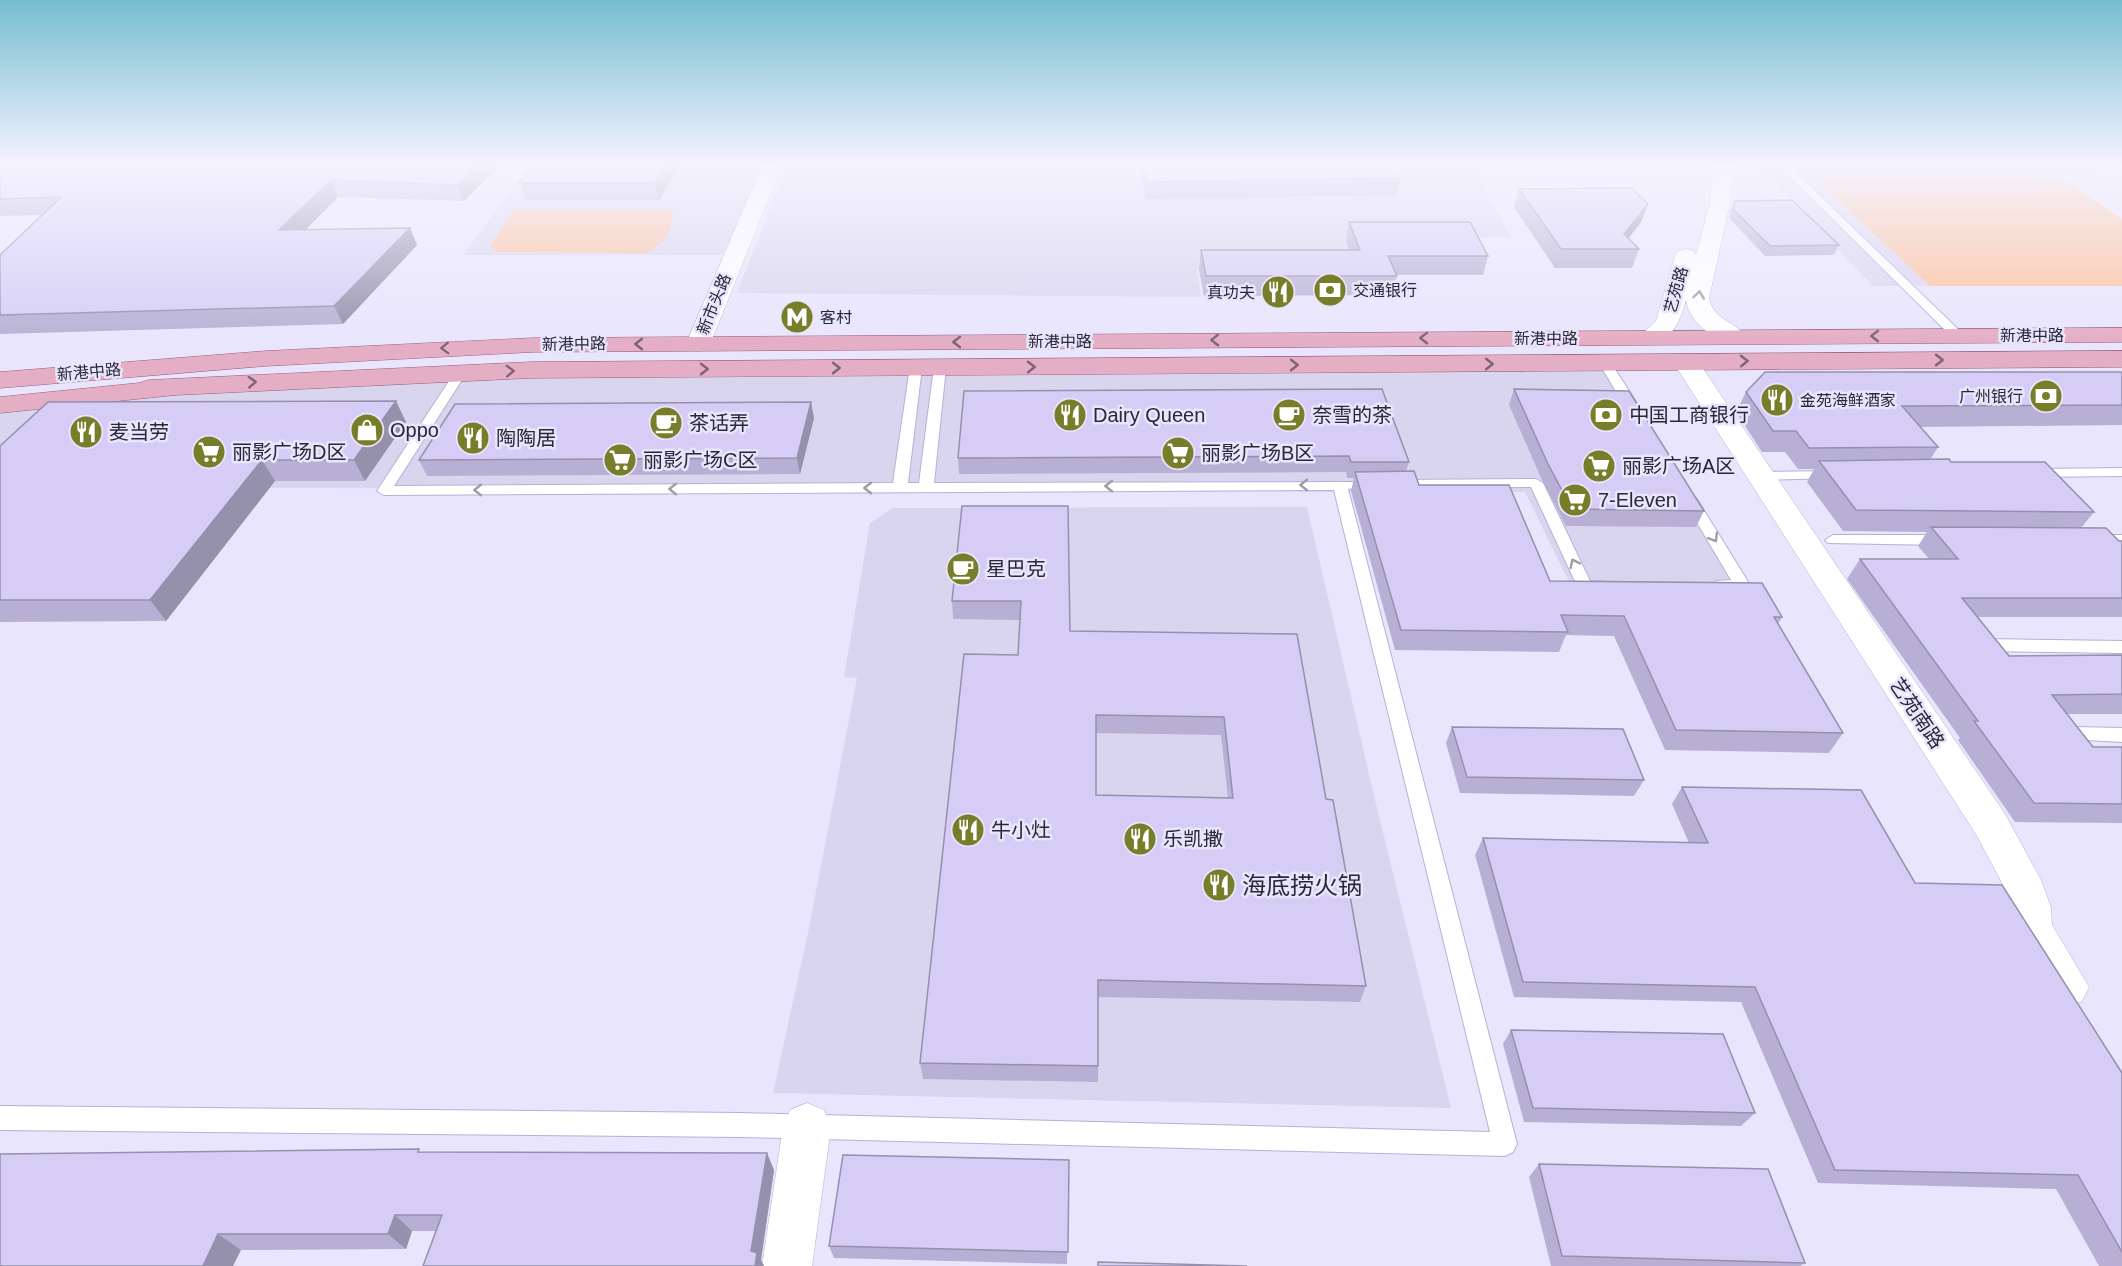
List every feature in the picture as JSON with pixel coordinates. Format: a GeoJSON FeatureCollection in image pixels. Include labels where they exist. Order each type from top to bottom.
{"type":"FeatureCollection","features":[{"type":"Feature","properties":{"kind":"main road","name":"新港中路"},"geometry":{"type":"LineString","coordinates":[[0,380],[218,361],[477,346],[2122,335]]}},
{"type":"Feature","properties":{"kind":"main road"},"geometry":{"type":"LineString","coordinates":[[0,362],[119,358],[218,361]]}},
{"type":"Feature","properties":{"kind":"main road","name":"新港中路"},"geometry":{"type":"LineString","coordinates":[[0,394],[461,372],[2122,359]]}},
{"type":"Feature","properties":{"kind":"main road"},"geometry":{"type":"LineString","coordinates":[[0,405],[193,386]]}},
{"type":"Feature","properties":{"kind":"street","name":"新市头路"},"geometry":{"type":"LineString","coordinates":[[698,344],[747,225]]}},
{"type":"Feature","properties":{"kind":"street","name":"艺苑路"},"geometry":{"type":"LineString","coordinates":[[1715,225],[1697,298],[1698,307],[1711,321],[1734,336]]}},
{"type":"Feature","properties":{"kind":"street","name":"艺苑路"},"geometry":{"type":"LineString","coordinates":[[1651,337],[1663,328],[1671,312],[1692,230]]}},
{"type":"Feature","properties":{"kind":"street","name":"艺苑南路"},"geometry":{"type":"LineString","coordinates":[[1686,362],[1991,825],[2021,880],[2031,907],[2032,929],[2085,1016]]}},
{"type":"Feature","properties":{"kind":"street"},"geometry":{"type":"LineString","coordinates":[[787,1266],[807,1127]]}},
{"type":"Feature","properties":{"kind":"lane"},"geometry":{"type":"LineString","coordinates":[[1844,225],[1958,336]]}},
{"type":"Feature","properties":{"kind":"lane"},"geometry":{"type":"LineString","coordinates":[[1605,363],[1642,423]]}},
{"type":"Feature","properties":{"kind":"lane"},"geometry":{"type":"LineString","coordinates":[[926,488],[928,367]]}},
{"type":"Feature","properties":{"kind":"lane"},"geometry":{"type":"LineString","coordinates":[[900,488],[928,367]]}},
{"type":"Feature","properties":{"kind":"lane"},"geometry":{"type":"LineString","coordinates":[[461,372],[384,491],[1363,484]]}},
{"type":"Feature","properties":{"kind":"lane"},"geometry":{"type":"LineString","coordinates":[[2017,473],[2122,472]]}},
{"type":"Feature","properties":{"kind":"lane"},"geometry":{"type":"LineString","coordinates":[[1760,476],[1842,475]]}},
{"type":"Feature","properties":{"kind":"lane"},"geometry":{"type":"LineString","coordinates":[[1385,484],[1536,483],[1585,586],[1619,586]]}},
{"type":"Feature","properties":{"kind":"lane"},"geometry":{"type":"LineString","coordinates":[[1680,483],[1742,585],[1709,585]]}},
{"type":"Feature","properties":{"kind":"lane"},"geometry":{"type":"LineString","coordinates":[[0,1118],[807,1127],[1505,1144],[1340,485]]}},
{"type":"Feature","properties":{"kind":"lane"},"geometry":{"type":"LineString","coordinates":[[1833,540],[1960,540]]}},
{"type":"Feature","properties":{"kind":"lane"},"geometry":{"type":"LineString","coordinates":[[2076,540],[2122,540]]}},
{"type":"Feature","properties":{"kind":"lane"},"geometry":{"type":"LineString","coordinates":[[1985,645],[2122,647]]}},
{"type":"Feature","properties":{"kind":"lane"},"geometry":{"type":"LineString","coordinates":[[2075,734],[2122,735]]}},
{"type":"Feature","properties":{"kind":"shaded area"},"geometry":{"type":"Polygon","coordinates":[[[485,225],[735,225],[722,255],[463,255],[485,225]]]}},
{"type":"Feature","properties":{"kind":"shaded area"},"geometry":{"type":"Polygon","coordinates":[[[504,225],[671,225],[663,241],[649,253],[497,252],[490,246],[504,225]]]}},
{"type":"Feature","properties":{"kind":"shaded area"},"geometry":{"type":"Polygon","coordinates":[[[764,225],[1504,225],[1511,237],[1345,239],[1353,267],[1197,269],[1201,297],[737,293],[764,225]]]}},
{"type":"Feature","properties":{"kind":"shaded area"},"geometry":{"type":"Polygon","coordinates":[[[1815,225],[1865,225],[1930,286],[1873,286],[1815,225]]]}},
{"type":"Feature","properties":{"kind":"shaded area"},"geometry":{"type":"Polygon","coordinates":[[[1865,225],[2122,225],[2122,286],[1930,286],[1865,225]]]}},
{"type":"Feature","properties":{"kind":"shaded area"},"geometry":{"type":"Polygon","coordinates":[[[1615,370],[1750,592],[1573,590],[1525,492],[0,487],[0,410],[191,391],[518,375],[1615,370]]]}},
{"type":"Feature","properties":{"kind":"shaded area"},"geometry":{"type":"Polygon","coordinates":[[[1307,507],[1376,804],[1451,1108],[773,1093],[809,928],[857,678],[844,677],[870,523],[893,508],[1307,507]]]}},
{"type":"Feature","properties":{"kind":"building"},"geometry":{"type":"Polygon","coordinates":[[[31,225],[284,225],[279,230],[410,228],[334,306],[0,315],[0,255],[31,225]]]}},
{"type":"Feature","properties":{"kind":"building"},"geometry":{"type":"Polygon","coordinates":[[[1350,225],[1472,225],[1488,256],[1388,256],[1397,276],[1206,276],[1201,250],[1360,250],[1350,225]]]}},
{"type":"Feature","properties":{"kind":"building"},"geometry":{"type":"Polygon","coordinates":[[[1544,225],[1631,225],[1624,234],[1639,249],[1561,249],[1544,225]]]}},
{"type":"Feature","properties":{"kind":"building"},"geometry":{"type":"Polygon","coordinates":[[[1749,225],[1818,225],[1839,245],[1770,246],[1749,225]]]}},
{"type":"Feature","properties":{"kind":"building"},"geometry":{"type":"Polygon","coordinates":[[[1765,372],[2122,372],[2122,405],[1902,406],[1938,447],[1809,448],[1796,431],[1773,431],[1746,392],[1765,372]]]}},
{"type":"Feature","properties":{"kind":"building","name":"丽影广场B区"},"geometry":{"type":"Polygon","coordinates":[[[1382,389],[1409,462],[1351,462],[1349,456],[958,458],[964,391],[1382,389]]]}},
{"type":"Feature","properties":{"kind":"building","name":"丽影广场A区"},"geometry":{"type":"Polygon","coordinates":[[[1514,389],[1629,391],[1704,511],[1572,509],[1548,464],[1514,389]]]}},
{"type":"Feature","properties":{"kind":"building"},"geometry":{"type":"Polygon","coordinates":[[[396,401],[354,460],[262,460],[150,600],[0,600],[0,446],[48,402],[396,401]]]}},
{"type":"Feature","properties":{"kind":"building","name":"丽影广场C区"},"geometry":{"type":"Polygon","coordinates":[[[811,402],[797,458],[419,460],[455,404],[811,402]]]}},
{"type":"Feature","properties":{"kind":"building"},"geometry":{"type":"Polygon","coordinates":[[[1949,459],[1951,462],[2045,462],[2094,512],[1856,510],[1819,461],[1949,459]]]}},
{"type":"Feature","properties":{"kind":"building"},"geometry":{"type":"Polygon","coordinates":[[[1414,471],[1419,485],[1509,485],[1550,581],[1762,583],[1782,617],[1774,617],[1843,733],[1676,730],[1624,616],[1561,615],[1568,632],[1401,630],[1355,472],[1414,471]]]}},
{"type":"Feature","properties":{"kind":"building"},"geometry":{"type":"Polygon","coordinates":[[[962,506],[1068,506],[1070,631],[1297,634],[1326,799],[1333,800],[1366,986],[1098,980],[1098,1066],[920,1063],[964,654],[1018,655],[1021,601],[952,601],[962,506]],[[1096,715],[1096,795],[1233,798],[1224,717],[1096,715]]]}},
{"type":"Feature","properties":{"kind":"building"},"geometry":{"type":"Polygon","coordinates":[[[1931,527],[2106,528],[2119,541],[2122,541],[2122,598],[1962,598],[2009,656],[2122,655],[2122,694],[2052,695],[2093,747],[2122,747],[2122,804],[2034,803],[1974,721],[1978,721],[1860,559],[1958,559],[1931,527]]]}},
{"type":"Feature","properties":{"kind":"building"},"geometry":{"type":"Polygon","coordinates":[[[1452,727],[1623,729],[1644,780],[1467,777],[1452,727]]]}},
{"type":"Feature","properties":{"kind":"building"},"geometry":{"type":"Polygon","coordinates":[[[1682,787],[1861,790],[1915,883],[2002,885],[2122,1073],[2122,1252],[2078,1175],[1835,1170],[1755,987],[1523,982],[1483,838],[1708,843],[1682,787]]]}},
{"type":"Feature","properties":{"kind":"building"},"geometry":{"type":"Polygon","coordinates":[[[1511,1030],[1723,1034],[1755,1113],[1533,1108],[1511,1030]]]}},
{"type":"Feature","properties":{"kind":"building"},"geometry":{"type":"Polygon","coordinates":[[[419,1149],[418,1152],[767,1153],[751,1251],[757,1253],[755,1266],[423,1266],[442,1215],[395,1215],[388,1234],[218,1234],[203,1266],[0,1266],[0,1154],[419,1149]]]}},
{"type":"Feature","properties":{"kind":"building"},"geometry":{"type":"Polygon","coordinates":[[[843,1155],[1069,1160],[1068,1252],[829,1246],[843,1155]]]}},
{"type":"Feature","properties":{"kind":"building"},"geometry":{"type":"Polygon","coordinates":[[[1539,1164],[1768,1169],[1805,1263],[1562,1256],[1539,1164]]]}},
{"type":"Feature","properties":{"kind":"building"},"geometry":{"type":"Polygon","coordinates":[[[1098,1262],[1247,1266],[1098,1266],[1098,1262]]]}},
{"type":"Feature","properties":{"kind":"place","name":"交通银行"},"geometry":{"type":"Point","coordinates":[1330,290]}},
{"type":"Feature","properties":{"kind":"place","name":"真功夫"},"geometry":{"type":"Point","coordinates":[1278,292]}},
{"type":"Feature","properties":{"kind":"place","name":"客村"},"geometry":{"type":"Point","coordinates":[797,317]}},
{"type":"Feature","properties":{"kind":"place","name":"广州银行"},"geometry":{"type":"Point","coordinates":[2046,396]}},
{"type":"Feature","properties":{"kind":"place","name":"金苑海鲜酒家"},"geometry":{"type":"Point","coordinates":[1777,400]}},
{"type":"Feature","properties":{"kind":"place","name":"Dairy Queen"},"geometry":{"type":"Point","coordinates":[1070,415]}},
{"type":"Feature","properties":{"kind":"place","name":"奈雪的茶"},"geometry":{"type":"Point","coordinates":[1289,415]}},
{"type":"Feature","properties":{"kind":"place","name":"中国工商银行"},"geometry":{"type":"Point","coordinates":[1606,415]}},
{"type":"Feature","properties":{"kind":"place","name":"茶话弄"},"geometry":{"type":"Point","coordinates":[666,423]}},
{"type":"Feature","properties":{"kind":"place","name":"Oppo"},"geometry":{"type":"Point","coordinates":[367,430]}},
{"type":"Feature","properties":{"kind":"place","name":"麦当劳"},"geometry":{"type":"Point","coordinates":[86,432]}},
{"type":"Feature","properties":{"kind":"place","name":"陶陶居"},"geometry":{"type":"Point","coordinates":[473,438]}},
{"type":"Feature","properties":{"kind":"place","name":"丽影广场D区"},"geometry":{"type":"Point","coordinates":[209,452]}},
{"type":"Feature","properties":{"kind":"place","name":"丽影广场B区"},"geometry":{"type":"Point","coordinates":[1178,453]}},
{"type":"Feature","properties":{"kind":"place","name":"丽影广场C区"},"geometry":{"type":"Point","coordinates":[620,460]}},
{"type":"Feature","properties":{"kind":"place","name":"丽影广场A区"},"geometry":{"type":"Point","coordinates":[1599,466]}},
{"type":"Feature","properties":{"kind":"place","name":"7-Eleven"},"geometry":{"type":"Point","coordinates":[1575,500]}},
{"type":"Feature","properties":{"kind":"place","name":"星巴克"},"geometry":{"type":"Point","coordinates":[963,569]}},
{"type":"Feature","properties":{"kind":"place","name":"牛小灶"},"geometry":{"type":"Point","coordinates":[968,830]}},
{"type":"Feature","properties":{"kind":"place","name":"乐凯撒"},"geometry":{"type":"Point","coordinates":[1140,839]}},
{"type":"Feature","properties":{"kind":"place","name":"海底捞火锅"},"geometry":{"type":"Point","coordinates":[1219,885]}}]}
